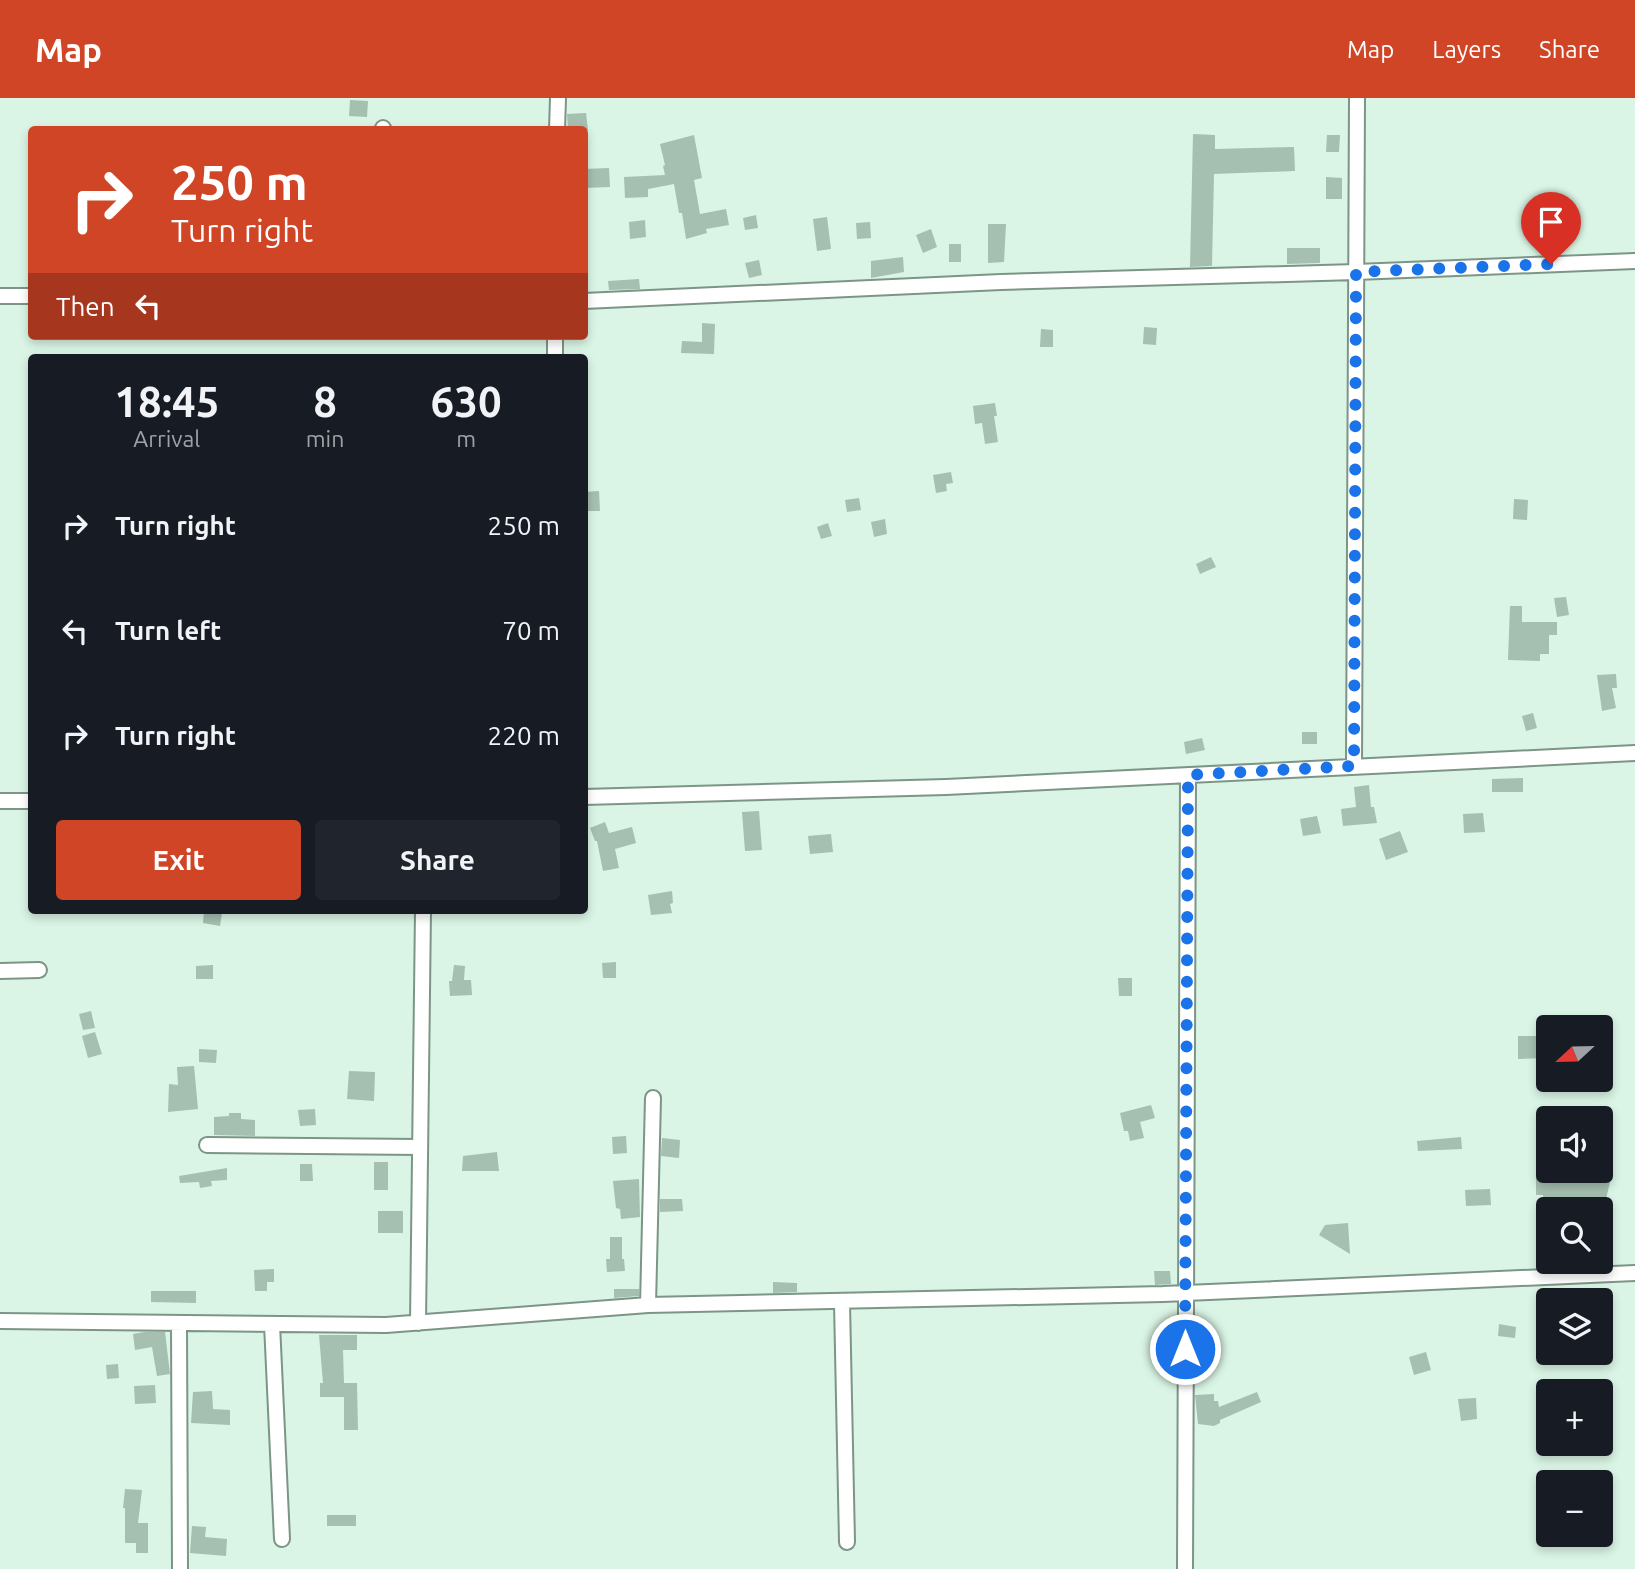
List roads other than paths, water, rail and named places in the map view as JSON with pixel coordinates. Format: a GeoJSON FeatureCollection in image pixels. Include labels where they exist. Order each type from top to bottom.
{"type":"FeatureCollection","features":[{"type":"Feature","properties":{"kind":"street"},"geometry":{"type":"LineString","coordinates":[[557,126],[558,98]]}},
{"type":"Feature","properties":{"kind":"street"},"geometry":{"type":"LineString","coordinates":[[1354,766],[1357,98]]}},
{"type":"Feature","properties":{"kind":"street"},"geometry":{"type":"LineString","coordinates":[[588,301],[1001,282],[1635,261]]}},
{"type":"Feature","properties":{"kind":"street"},"geometry":{"type":"LineString","coordinates":[[0,296],[28,296]]}},
{"type":"Feature","properties":{"kind":"street"},"geometry":{"type":"LineString","coordinates":[[588,797],[946,787],[1635,753]]}},
{"type":"Feature","properties":{"kind":"street"},"geometry":{"type":"LineString","coordinates":[[1185,1569],[1188,775]]}},
{"type":"Feature","properties":{"kind":"street"},"geometry":{"type":"LineString","coordinates":[[0,801],[28,801]]}},
{"type":"Feature","properties":{"kind":"street"},"geometry":{"type":"LineString","coordinates":[[418,1323],[423,914]]}},
{"type":"Feature","properties":{"kind":"street"},"geometry":{"type":"LineString","coordinates":[[0,971],[40,970]]}},
{"type":"Feature","properties":{"kind":"street"},"geometry":{"type":"LineString","coordinates":[[648,1305],[653,1098]]}},
{"type":"Feature","properties":{"kind":"street"},"geometry":{"type":"LineString","coordinates":[[207,1145],[420,1147]]}},
{"type":"Feature","properties":{"kind":"street"},"geometry":{"type":"LineString","coordinates":[[0,1321],[418,1323],[648,1305],[842,1303],[1185,1293],[1635,1273]]}},
{"type":"Feature","properties":{"kind":"street"},"geometry":{"type":"LineString","coordinates":[[842,1303],[847,1542]]}},
{"type":"Feature","properties":{"kind":"street"},"geometry":{"type":"LineString","coordinates":[[179,1323],[180,1569]]}},
{"type":"Feature","properties":{"kind":"street"},"geometry":{"type":"LineString","coordinates":[[272,1324],[282,1539]]}}]}
